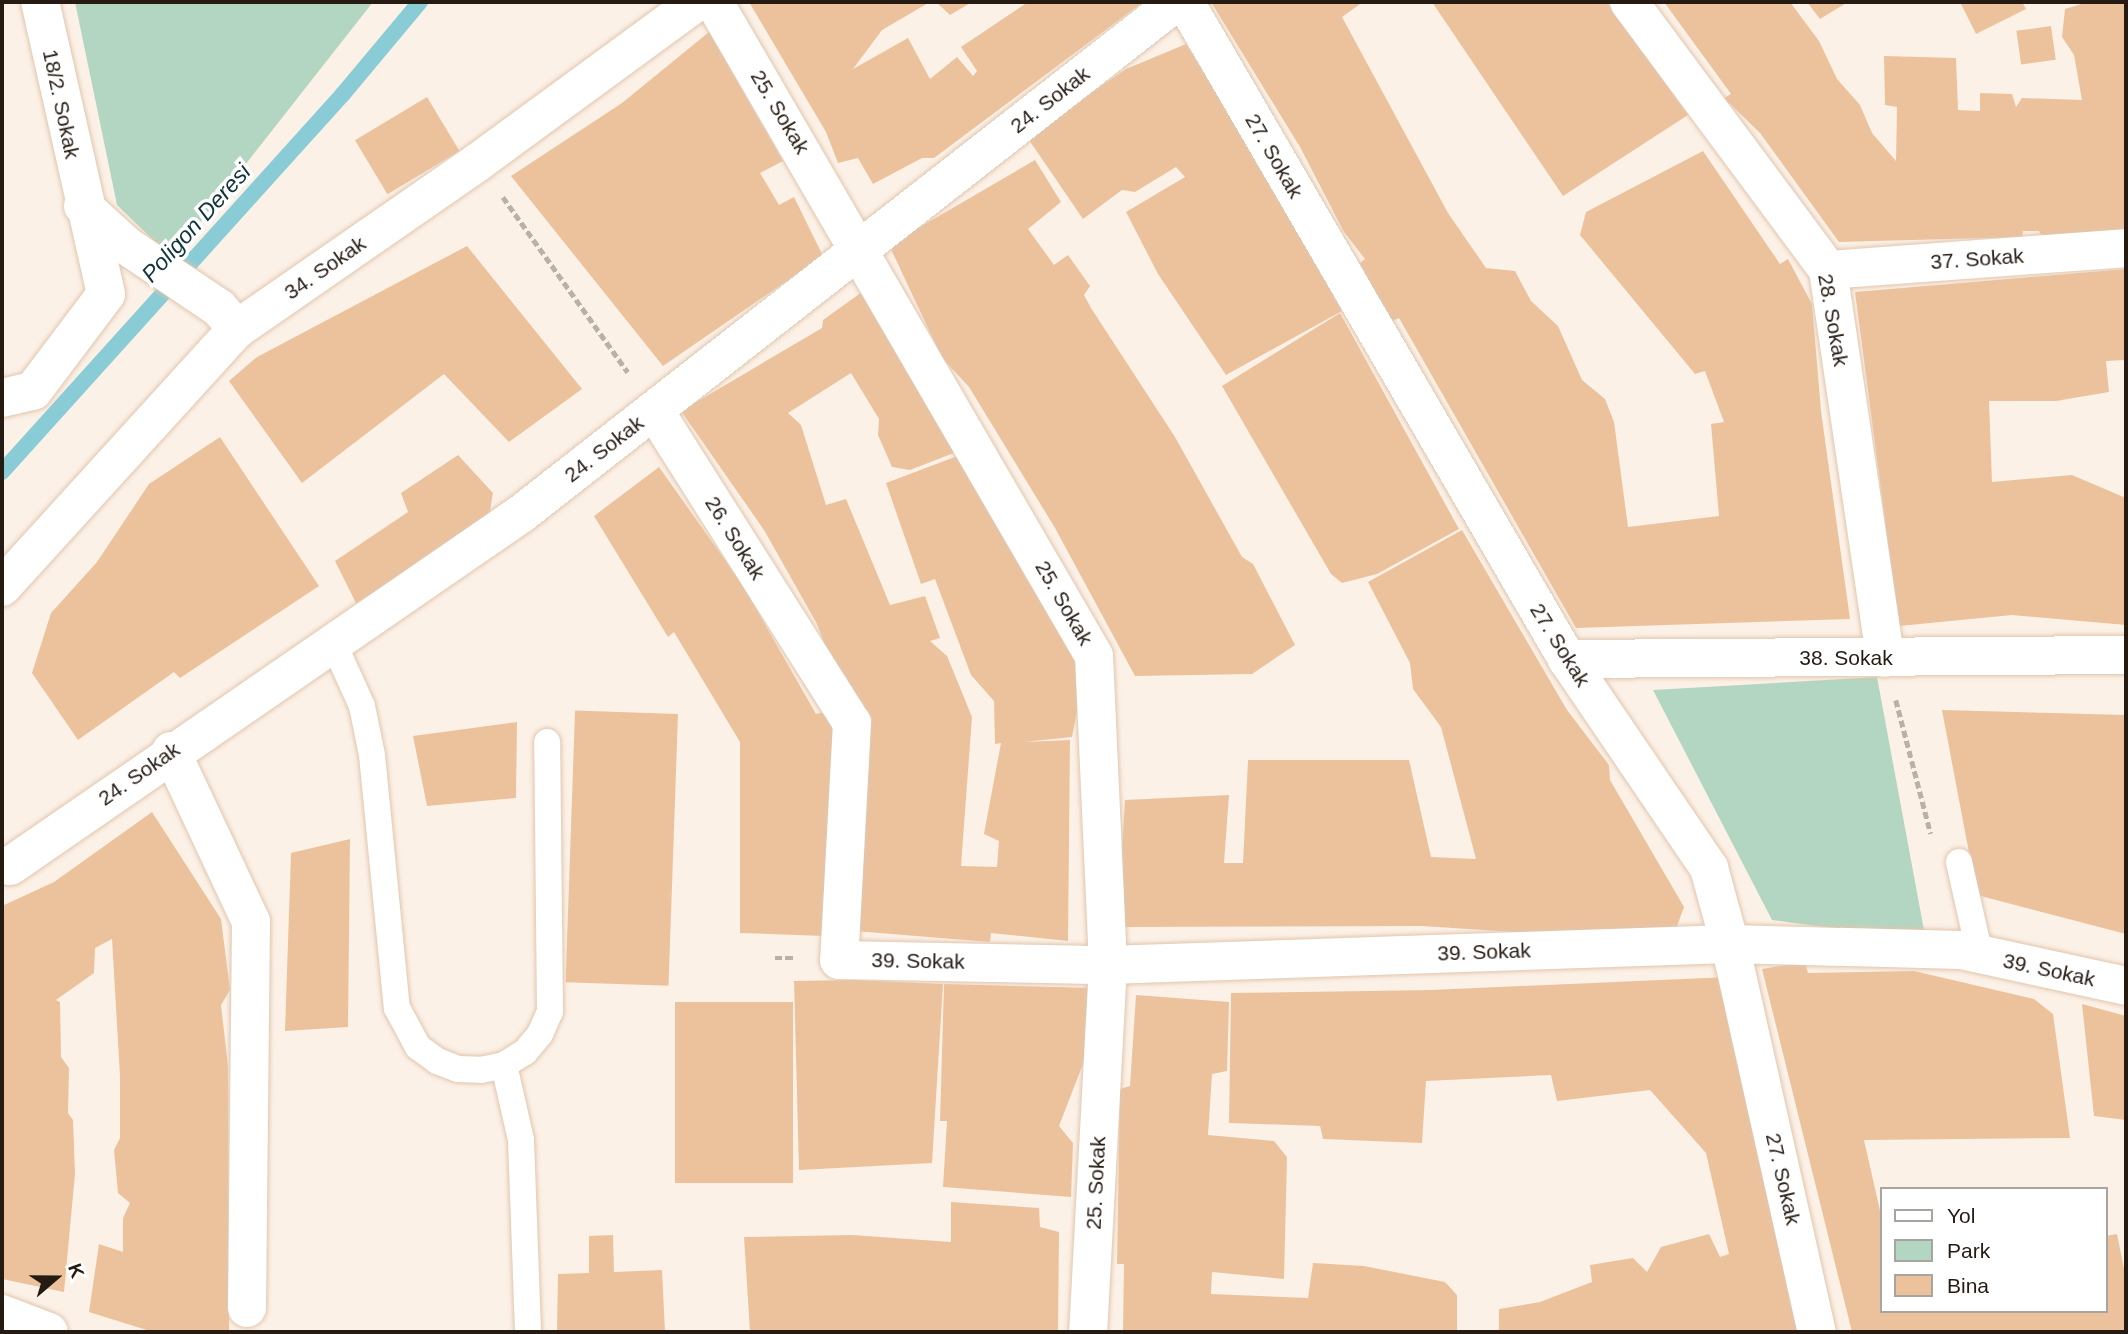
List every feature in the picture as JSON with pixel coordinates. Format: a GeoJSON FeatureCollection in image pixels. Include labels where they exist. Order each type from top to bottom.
{"type":"FeatureCollection","features":[{"type":"Feature","properties":{"kind":"street","name":"18/2. Sokak"},"geometry":{"type":"LineString","coordinates":[[2,398],[33,391],[106,294],[83,206],[40,2]]}},
{"type":"Feature","properties":{"kind":"street","name":"34. Sokak"},"geometry":{"type":"LineString","coordinates":[[2,587],[228,318],[478,163],[697,2]]}},
{"type":"Feature","properties":{"kind":"street","name":"25. Sokak"},"geometry":{"type":"LineString","coordinates":[[714,2],[860,248],[1094,656],[1108,965],[1088,1332]]}},
{"type":"Feature","properties":{"kind":"street","name":"24. Sokak"},"geometry":{"type":"LineString","coordinates":[[10,866],[171,751],[521,514],[1176,2]]}},
{"type":"Feature","properties":{"kind":"street","name":"27. Sokak"},"geometry":{"type":"LineString","coordinates":[[1185,2],[1567,659],[1709,869],[1730,944],[1817,1332]]}},
{"type":"Feature","properties":{"kind":"street","name":"28. Sokak"},"geometry":{"type":"LineString","coordinates":[[1629,2],[1828,270],[1885,658]]}},
{"type":"Feature","properties":{"kind":"street"},"geometry":{"type":"LineString","coordinates":[[83,206],[127,246],[228,318]]}},
{"type":"Feature","properties":{"kind":"street","name":"37. Sokak"},"geometry":{"type":"LineString","coordinates":[[1828,270],[2126,248]]}},
{"type":"Feature","properties":{"kind":"street","name":"26. Sokak"},"geometry":{"type":"LineString","coordinates":[[654,410],[852,723],[839,960]]}},
{"type":"Feature","properties":{"kind":"street","name":"38. Sokak"},"geometry":{"type":"LineString","coordinates":[[1567,659],[2126,655]]}},
{"type":"Feature","properties":{"kind":"street"},"geometry":{"type":"LineString","coordinates":[[171,751],[250,922],[247,1308]]}},
{"type":"Feature","properties":{"kind":"street","name":"39. Sokak"},"geometry":{"type":"LineString","coordinates":[[839,960],[1108,965],[1730,944],[1961,950],[2126,986]]}},
{"type":"Feature","properties":{"kind":"street"},"geometry":{"type":"LineString","coordinates":[[2,1314],[49,1332]]}},
{"type":"Feature","properties":{"kind":"lane"},"geometry":{"type":"LineString","coordinates":[[333,642],[362,706],[372,755],[397,1008],[405,1029],[437,1061],[481,1070],[504,1065],[525,1052],[540,1034],[550,1012],[547,742]]}},
{"type":"Feature","properties":{"kind":"lane"},"geometry":{"type":"LineString","coordinates":[[1959,862],[1980,955]]}},
{"type":"Feature","properties":{"kind":"lane"},"geometry":{"type":"LineString","coordinates":[[504,1065],[521,1140],[528,1332]]}},
{"type":"Feature","properties":{"kind":"path"},"geometry":{"type":"LineString","coordinates":[[478,163],[654,410]]}},
{"type":"Feature","properties":{"kind":"path"},"geometry":{"type":"LineString","coordinates":[[1885,658],[1933,844]]}},
{"type":"Feature","properties":{"kind":"green space"},"geometry":{"type":"Polygon","coordinates":[[[75,2],[373,2],[172,258],[117,205],[75,2]]]}},
{"type":"Feature","properties":{"kind":"green space"},"geometry":{"type":"Polygon","coordinates":[[[1877,677],[1926,941],[1772,920],[1653,690],[1877,677]]]}},
{"type":"Feature","properties":{"kind":"building"},"geometry":{"type":"Polygon","coordinates":[[[749,2],[930,2],[882,30],[853,69],[908,38],[930,79],[957,57],[973,76],[977,71],[961,47],[1028,2],[1143,2],[934,158],[922,158],[873,184],[858,158],[838,163],[826,132],[749,2]]]}},
{"type":"Feature","properties":{"kind":"building"},"geometry":{"type":"Polygon","coordinates":[[[936,2],[972,2],[950,15],[936,2]]]}},
{"type":"Feature","properties":{"kind":"building"},"geometry":{"type":"Polygon","coordinates":[[[1211,2],[1363,2],[1342,17],[1448,213],[1486,268],[1515,271],[1531,301],[1558,326],[1582,380],[1605,399],[1614,422],[1628,527],[1719,516],[1711,424],[1724,422],[1705,371],[1695,374],[1580,235],[1586,212],[1703,151],[1780,264],[1788,259],[1812,304],[1821,411],[1850,619],[1576,628],[1399,318],[1390,322],[1360,263],[1365,259],[1344,232],[1300,147],[1211,2]]]}},
{"type":"Feature","properties":{"kind":"building"},"geometry":{"type":"Polygon","coordinates":[[[1432,2],[1607,2],[1688,115],[1563,196],[1432,2]]]}},
{"type":"Feature","properties":{"kind":"building"},"geometry":{"type":"Polygon","coordinates":[[[1664,2],[1790,2],[1819,41],[1837,79],[1860,105],[1872,133],[1896,161],[1897,107],[1885,105],[1884,56],[1956,58],[1958,110],[1980,111],[1980,93],[2012,94],[2016,107],[2022,98],[2082,100],[2074,55],[2062,37],[2065,9],[2088,2],[2126,2],[2126,236],[2044,240],[2039,231],[2023,231],[2022,237],[1839,242],[1760,133],[1724,98],[1731,94],[1664,2]]]}},
{"type":"Feature","properties":{"kind":"building"},"geometry":{"type":"Polygon","coordinates":[[[1807,2],[1848,2],[1820,19],[1807,2]]]}},
{"type":"Feature","properties":{"kind":"building"},"geometry":{"type":"Polygon","coordinates":[[[1960,2],[2022,2],[2026,9],[1976,34],[1960,2]]]}},
{"type":"Feature","properties":{"kind":"building"},"geometry":{"type":"Polygon","coordinates":[[[2051,26],[2056,60],[2021,65],[2016,31],[2051,26]]]}},
{"type":"Feature","properties":{"kind":"building"},"geometry":{"type":"Polygon","coordinates":[[[709,32],[783,161],[760,173],[779,205],[794,197],[823,256],[663,366],[511,176],[622,103],[709,32]]]}},
{"type":"Feature","properties":{"kind":"building"},"geometry":{"type":"Polygon","coordinates":[[[1186,44],[1252,150],[1342,311],[1226,375],[1158,274],[1126,212],[1185,177],[1176,167],[1135,192],[1122,190],[1083,219],[1027,137],[1126,69],[1186,44]]]}},
{"type":"Feature","properties":{"kind":"building"},"geometry":{"type":"Polygon","coordinates":[[[427,97],[459,151],[387,194],[355,140],[427,97]]]}},
{"type":"Feature","properties":{"kind":"building"},"geometry":{"type":"Polygon","coordinates":[[[1035,160],[1061,202],[1028,229],[1054,265],[1068,255],[1090,286],[1084,295],[1091,308],[1175,437],[1242,557],[1253,564],[1295,645],[1252,674],[1135,676],[1055,528],[969,387],[942,358],[889,245],[1035,160]]]}},
{"type":"Feature","properties":{"kind":"building"},"geometry":{"type":"Polygon","coordinates":[[[467,246],[582,389],[509,442],[444,374],[302,483],[229,381],[257,357],[467,246]]]}},
{"type":"Feature","properties":{"kind":"building"},"geometry":{"type":"Polygon","coordinates":[[[2126,269],[2126,360],[2106,361],[2109,392],[2056,401],[1989,401],[1992,482],[2072,475],[2126,498],[2126,625],[2012,615],[1899,626],[1855,292],[2126,269]]]}},
{"type":"Feature","properties":{"kind":"building"},"geometry":{"type":"Polygon","coordinates":[[[869,287],[964,449],[910,470],[892,467],[878,435],[879,419],[851,373],[788,413],[801,425],[826,505],[846,499],[890,605],[925,596],[940,638],[930,641],[947,656],[972,717],[961,866],[997,867],[999,841],[984,834],[1001,743],[995,744],[994,701],[971,675],[935,579],[921,584],[886,483],[960,455],[1073,649],[1083,681],[1072,737],[1024,742],[1070,740],[1068,941],[991,933],[990,942],[842,930],[872,718],[834,669],[817,624],[764,530],[681,411],[822,328],[823,320],[869,287]]]}},
{"type":"Feature","properties":{"kind":"building"},"geometry":{"type":"Polygon","coordinates":[[[1340,313],[1459,529],[1377,574],[1342,583],[1331,574],[1222,386],[1340,313]]]}},
{"type":"Feature","properties":{"kind":"building"},"geometry":{"type":"Polygon","coordinates":[[[220,437],[319,586],[180,678],[174,672],[78,740],[32,673],[51,613],[97,562],[149,484],[220,437]]]}},
{"type":"Feature","properties":{"kind":"building"},"geometry":{"type":"Polygon","coordinates":[[[458,455],[493,493],[488,523],[356,603],[335,561],[408,512],[401,493],[458,455]]]}},
{"type":"Feature","properties":{"kind":"building"},"geometry":{"type":"Polygon","coordinates":[[[659,467],[742,584],[816,714],[825,712],[840,739],[824,936],[740,933],[740,742],[674,632],[668,637],[594,516],[659,467]]]}},
{"type":"Feature","properties":{"kind":"building"},"geometry":{"type":"Polygon","coordinates":[[[1462,530],[1567,710],[1609,765],[1610,780],[1684,907],[1673,937],[1592,937],[1422,926],[1117,927],[1125,800],[1229,795],[1224,863],[1243,863],[1248,760],[1409,760],[1431,857],[1476,859],[1441,727],[1413,689],[1410,663],[1368,582],[1462,530]]]}},
{"type":"Feature","properties":{"kind":"building"},"geometry":{"type":"Polygon","coordinates":[[[575,710],[678,714],[669,986],[566,982],[575,710]]]}},
{"type":"Feature","properties":{"kind":"building"},"geometry":{"type":"Polygon","coordinates":[[[1942,710],[2126,715],[2126,934],[1977,895],[1942,710]]]}},
{"type":"Feature","properties":{"kind":"building"},"geometry":{"type":"Polygon","coordinates":[[[517,722],[516,798],[427,806],[413,736],[517,722]]]}},
{"type":"Feature","properties":{"kind":"building"},"geometry":{"type":"Polygon","coordinates":[[[152,812],[221,919],[230,990],[221,1005],[228,1066],[229,1332],[153,1332],[89,1312],[99,1244],[123,1252],[123,1218],[130,1203],[118,1193],[114,1150],[120,1138],[120,1076],[112,939],[95,948],[94,973],[56,1000],[60,1002],[61,1057],[69,1068],[68,1113],[73,1120],[75,1174],[64,1292],[2,1279],[2,906],[54,882],[152,812]]]}},
{"type":"Feature","properties":{"kind":"building"},"geometry":{"type":"Polygon","coordinates":[[[350,839],[348,1027],[285,1031],[291,853],[350,839]]]}},
{"type":"Feature","properties":{"kind":"building"},"geometry":{"type":"Polygon","coordinates":[[[1805,962],[1808,973],[1914,971],[2034,999],[2053,1014],[2070,1138],[1864,1140],[1880,1211],[1880,1313],[2107,1313],[2107,1236],[2117,1234],[2126,1279],[2126,1332],[1852,1332],[1762,969],[1805,962]]]}},
{"type":"Feature","properties":{"kind":"building"},"geometry":{"type":"Polygon","coordinates":[[[1729,977],[1807,1332],[1499,1332],[1499,1309],[1540,1302],[1592,1282],[1590,1265],[1633,1258],[1647,1272],[1661,1247],[1709,1234],[1720,1257],[1729,1254],[1706,1153],[1650,1090],[1557,1101],[1551,1075],[1426,1081],[1422,1143],[1323,1139],[1320,1126],[1229,1123],[1231,993],[1431,990],[1729,977]]]}},
{"type":"Feature","properties":{"kind":"building"},"geometry":{"type":"Polygon","coordinates":[[[855,980],[943,984],[932,1163],[799,1170],[794,981],[855,980]]]}},
{"type":"Feature","properties":{"kind":"building"},"geometry":{"type":"Polygon","coordinates":[[[944,984],[1094,988],[1083,1064],[1059,1126],[1073,1143],[1071,1197],[943,1187],[947,1121],[940,1121],[944,984]]]}},
{"type":"Feature","properties":{"kind":"building"},"geometry":{"type":"Polygon","coordinates":[[[1136,995],[1229,1002],[1227,1071],[1212,1074],[1208,1135],[1274,1141],[1287,1157],[1284,1279],[1212,1272],[1211,1294],[1308,1298],[1313,1263],[1364,1266],[1445,1282],[1457,1295],[1457,1332],[1123,1332],[1124,1264],[1117,1264],[1120,1089],[1130,1086],[1136,995]]]}},
{"type":"Feature","properties":{"kind":"building"},"geometry":{"type":"Polygon","coordinates":[[[675,1002],[793,1002],[793,1183],[675,1183],[675,1002]]]}},
{"type":"Feature","properties":{"kind":"building"},"geometry":{"type":"Polygon","coordinates":[[[2082,1004],[2126,1016],[2126,1120],[2094,1116],[2082,1004]]]}},
{"type":"Feature","properties":{"kind":"building"},"geometry":{"type":"Polygon","coordinates":[[[951,1202],[1039,1208],[1040,1227],[1059,1232],[1058,1332],[750,1332],[744,1237],[852,1235],[951,1242],[951,1202]]]}},
{"type":"Feature","properties":{"kind":"building"},"geometry":{"type":"Polygon","coordinates":[[[613,1235],[614,1272],[662,1270],[665,1332],[557,1332],[558,1274],[589,1273],[589,1236],[613,1235]]]}},
{"type":"Feature","properties":{"kind":"waterway","name":"Poligon Deresi"},"geometry":{"type":"LineString","coordinates":[[2,472],[343,94],[420,2]]}}]}
